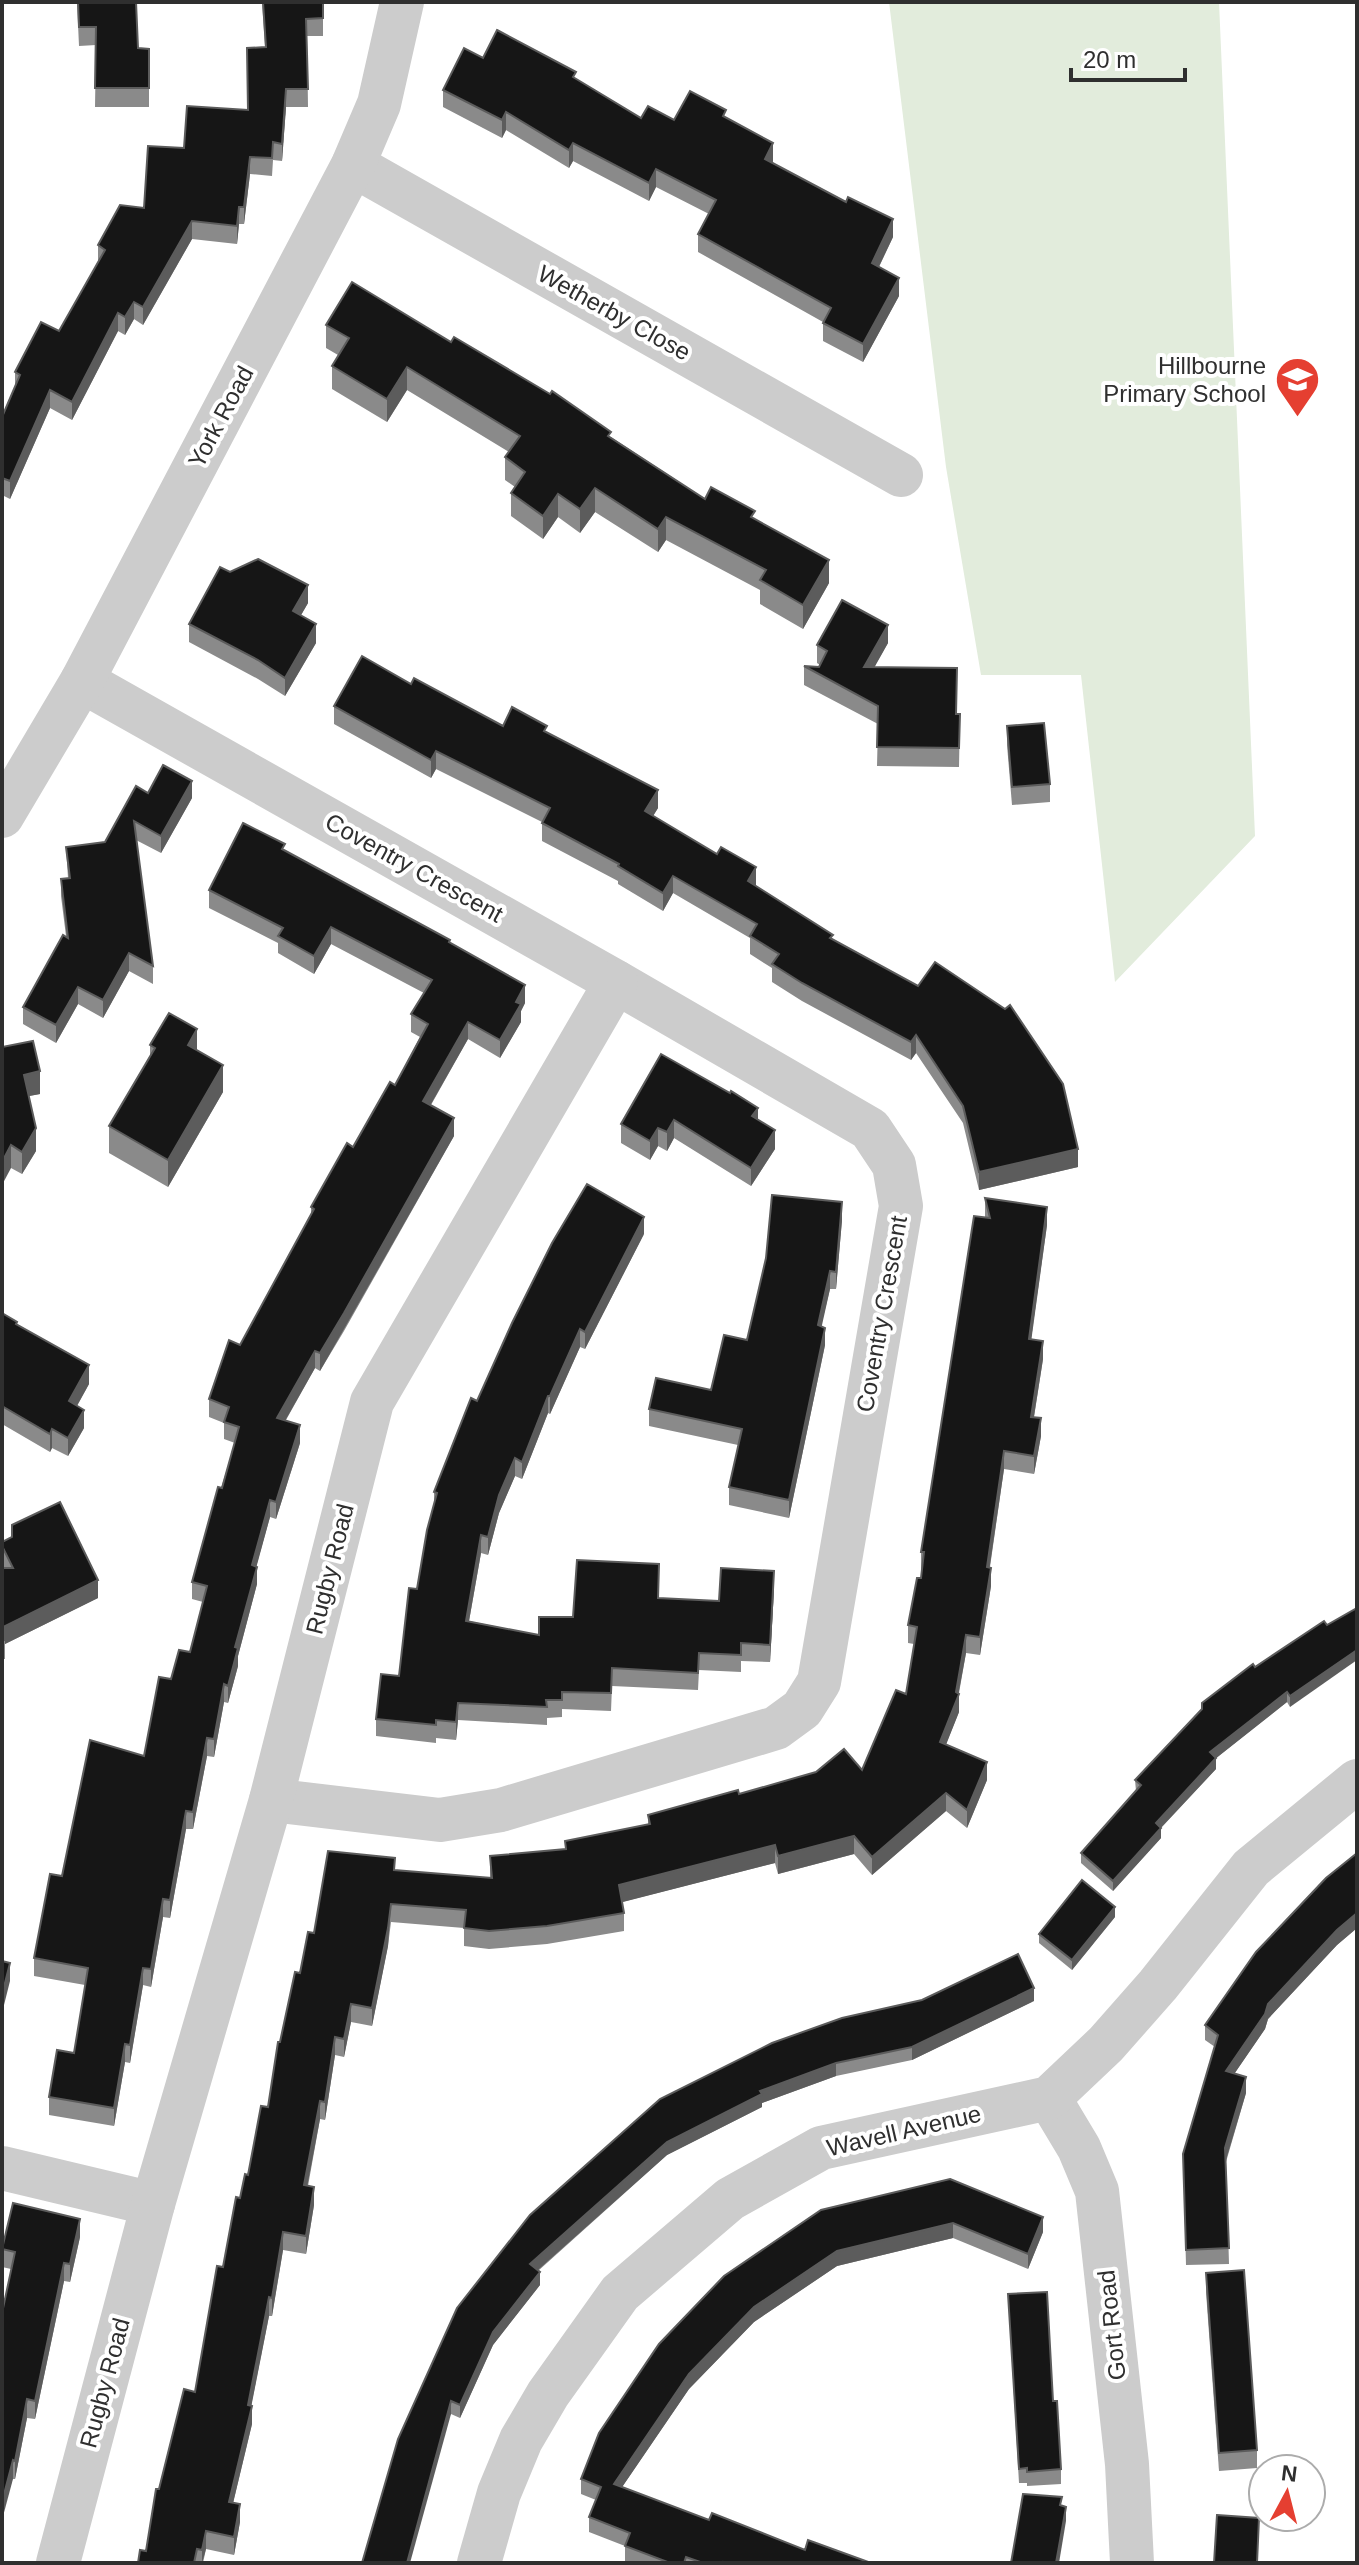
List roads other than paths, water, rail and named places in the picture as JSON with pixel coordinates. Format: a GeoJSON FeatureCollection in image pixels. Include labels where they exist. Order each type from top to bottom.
{"type":"FeatureCollection","features":[{"type":"Feature","properties":{"kind":"street","name":"York Road"},"geometry":{"type":"LineString","coordinates":[[2,816],[82,681],[353,165],[379,104],[402,2]]}},
{"type":"Feature","properties":{"kind":"street","name":"Wetherby Close"},"geometry":{"type":"LineString","coordinates":[[353,165],[880,473]]}},
{"type":"Feature","properties":{"kind":"street","name":"Coventry Crescent"},"geometry":{"type":"LineString","coordinates":[[82,681],[870,1129],[894,1165],[901,1206],[819,1682],[802,1709],[776,1728],[501,1810],[440,1820],[271,1800]]}},
{"type":"Feature","properties":{"kind":"street","name":"Rugby Road"},"geometry":{"type":"LineString","coordinates":[[58,2563],[153,2204],[271,1800],[372,1402],[616,982]]}},
{"type":"Feature","properties":{"kind":"street"},"geometry":{"type":"LineString","coordinates":[[1049,2098],[1117,2032],[1251,1868],[1357,1781]]}},
{"type":"Feature","properties":{"kind":"street","name":"Wavell Avenue"},"geometry":{"type":"LineString","coordinates":[[479,2563],[499,2493],[521,2440],[548,2394],[620,2293],[730,2199],[821,2148],[1049,2098]]}},
{"type":"Feature","properties":{"kind":"street","name":"Gort Road"},"geometry":{"type":"LineString","coordinates":[[1049,2098],[1079,2148],[1097,2191],[1127,2464],[1132,2563]]}},
{"type":"Feature","properties":{"kind":"street"},"geometry":{"type":"LineString","coordinates":[[2,2168],[153,2204]]}},
{"type":"Feature","properties":{"kind":"place","name":"Hillbourne Primary School"},"geometry":{"type":"Point","coordinates":[1297,419]}}]}
